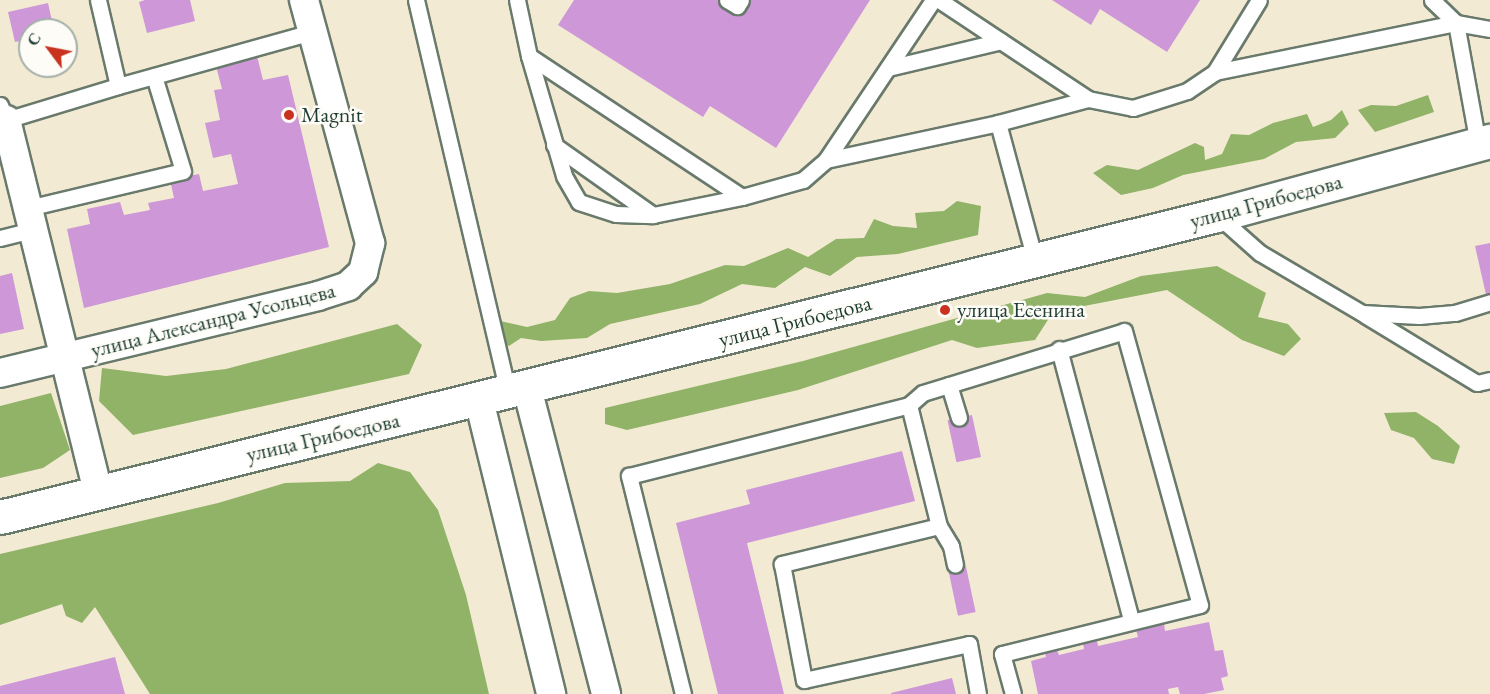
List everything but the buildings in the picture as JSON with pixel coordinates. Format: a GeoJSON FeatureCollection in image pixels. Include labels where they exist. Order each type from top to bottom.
{"type":"FeatureCollection","features":[{"type":"Feature","properties":{"kind":"main road","name":"улица Грибоедова"},"geometry":{"type":"LineString","coordinates":[[98,492],[1217,215],[1484,143]]}},
{"type":"Feature","properties":{"kind":"main road"},"geometry":{"type":"LineString","coordinates":[[0,517],[98,492]]}},
{"type":"Feature","properties":{"kind":"street","name":"улица Александра Усольцева"},"geometry":{"type":"LineString","coordinates":[[0,373],[318,296],[348,286],[363,272],[370,243],[304,0]]}},
{"type":"Feature","properties":{"kind":"street"},"geometry":{"type":"LineString","coordinates":[[2,116],[98,492]]}},
{"type":"Feature","properties":{"kind":"street"},"geometry":{"type":"LineString","coordinates":[[505,393],[551,694]]}},
{"type":"Feature","properties":{"kind":"street"},"geometry":{"type":"LineString","coordinates":[[505,393],[606,694]]}},
{"type":"Feature","properties":{"kind":"lane"},"geometry":{"type":"LineString","coordinates":[[98,0],[118,86]]}},
{"type":"Feature","properties":{"kind":"lane"},"geometry":{"type":"LineString","coordinates":[[416,0],[505,393]]}},
{"type":"Feature","properties":{"kind":"lane"},"geometry":{"type":"LineString","coordinates":[[517,0],[529,56],[564,177],[579,202],[616,214],[653,214],[742,197],[802,180],[826,160],[933,0]]}},
{"type":"Feature","properties":{"kind":"lane"},"geometry":{"type":"LineString","coordinates":[[727,0],[736,6],[741,0]]}},
{"type":"Feature","properties":{"kind":"lane"},"geometry":{"type":"LineString","coordinates":[[939,0],[1088,99],[1133,108],[1187,91],[1215,72],[1456,23],[1490,29]]}},
{"type":"Feature","properties":{"kind":"lane"},"geometry":{"type":"LineString","coordinates":[[1215,72],[1258,0]]}},
{"type":"Feature","properties":{"kind":"lane"},"geometry":{"type":"LineString","coordinates":[[1432,0],[1456,23],[1484,143]]}},
{"type":"Feature","properties":{"kind":"lane"},"geometry":{"type":"LineString","coordinates":[[2,116],[312,32]]}},
{"type":"Feature","properties":{"kind":"lane"},"geometry":{"type":"LineString","coordinates":[[888,68],[1001,41]]}},
{"type":"Feature","properties":{"kind":"lane"},"geometry":{"type":"LineString","coordinates":[[529,56],[742,197]]}},
{"type":"Feature","properties":{"kind":"lane"},"geometry":{"type":"LineString","coordinates":[[0,238],[30,219],[183,171],[154,76]]}},
{"type":"Feature","properties":{"kind":"lane"},"geometry":{"type":"LineString","coordinates":[[826,160],[998,123],[1088,99]]}},
{"type":"Feature","properties":{"kind":"lane"},"geometry":{"type":"LineString","coordinates":[[998,123],[1035,260]]}},
{"type":"Feature","properties":{"kind":"lane"},"geometry":{"type":"LineString","coordinates":[[554,145],[653,214]]}},
{"type":"Feature","properties":{"kind":"lane"},"geometry":{"type":"LineString","coordinates":[[1217,215],[1260,253],[1477,383],[1490,380]]}},
{"type":"Feature","properties":{"kind":"lane"},"geometry":{"type":"LineString","coordinates":[[1362,313],[1419,316],[1455,313],[1490,302]]}},
{"type":"Feature","properties":{"kind":"lane"},"geometry":{"type":"LineString","coordinates":[[683,694],[629,476],[909,405],[923,393],[1059,349],[1124,331],[1200,604],[1002,654],[1013,694]]}},
{"type":"Feature","properties":{"kind":"lane"},"geometry":{"type":"LineString","coordinates":[[1059,349],[1131,620]]}},
{"type":"Feature","properties":{"kind":"lane"},"geometry":{"type":"LineString","coordinates":[[949,385],[959,418]]}},
{"type":"Feature","properties":{"kind":"lane"},"geometry":{"type":"LineString","coordinates":[[909,405],[939,526],[951,546],[955,565]]}},
{"type":"Feature","properties":{"kind":"lane"},"geometry":{"type":"LineString","coordinates":[[939,526],[782,564],[804,680],[969,644],[978,694]]}},
{"type":"Feature","properties":{"kind":"green space"},"geometry":{"type":"Polygon","coordinates":[[[1428,95],[1434,112],[1375,132],[1358,110],[1371,105],[1396,106],[1428,95]]]}},
{"type":"Feature","properties":{"kind":"green space"},"geometry":{"type":"Polygon","coordinates":[[[1342,110],[1349,124],[1335,138],[1296,142],[1264,159],[1183,175],[1153,188],[1121,195],[1093,173],[1107,165],[1138,170],[1195,143],[1204,147],[1205,160],[1222,154],[1231,134],[1249,135],[1273,123],[1307,114],[1313,127],[1331,120],[1342,110]]]}},
{"type":"Feature","properties":{"kind":"green space"},"geometry":{"type":"Polygon","coordinates":[[[957,201],[981,206],[978,235],[898,254],[857,257],[830,276],[805,267],[775,288],[742,284],[700,304],[610,324],[587,338],[541,341],[521,338],[509,346],[493,337],[496,320],[527,327],[555,320],[570,298],[589,291],[617,293],[670,284],[725,265],[744,266],[788,248],[808,257],[836,239],[864,238],[874,219],[893,226],[917,228],[915,213],[944,211],[957,201]]]}},
{"type":"Feature","properties":{"kind":"green space"},"geometry":{"type":"Polygon","coordinates":[[[1217,266],[1266,293],[1258,317],[1288,324],[1301,339],[1284,356],[1242,340],[1167,290],[1053,312],[1035,340],[977,348],[952,340],[798,390],[627,430],[605,424],[605,408],[803,361],[1047,293],[1085,297],[1141,276],[1217,266]]]}},
{"type":"Feature","properties":{"kind":"green space"},"geometry":{"type":"Polygon","coordinates":[[[397,324],[422,345],[409,374],[133,435],[99,401],[102,368],[166,376],[226,369],[397,324]]]}},
{"type":"Feature","properties":{"kind":"green space"},"geometry":{"type":"Polygon","coordinates":[[[51,393],[70,450],[43,468],[0,478],[0,406],[51,393]]]}},
{"type":"Feature","properties":{"kind":"green space"},"geometry":{"type":"Polygon","coordinates":[[[1416,412],[1438,426],[1460,446],[1454,464],[1432,459],[1414,438],[1391,430],[1384,413],[1416,412]]]}},
{"type":"Feature","properties":{"kind":"green space"},"geometry":{"type":"Polygon","coordinates":[[[378,463],[410,472],[438,510],[466,595],[489,694],[150,694],[95,607],[82,623],[66,616],[62,604],[0,625],[0,554],[218,503],[285,483],[350,481],[378,463]]]}},
{"type":"Feature","properties":{"kind":"place","name":"Magnit"},"geometry":{"type":"Point","coordinates":[289,115]}},
{"type":"Feature","properties":{"kind":"place","name":"улица Есенина"},"geometry":{"type":"Point","coordinates":[945,310]}}]}
